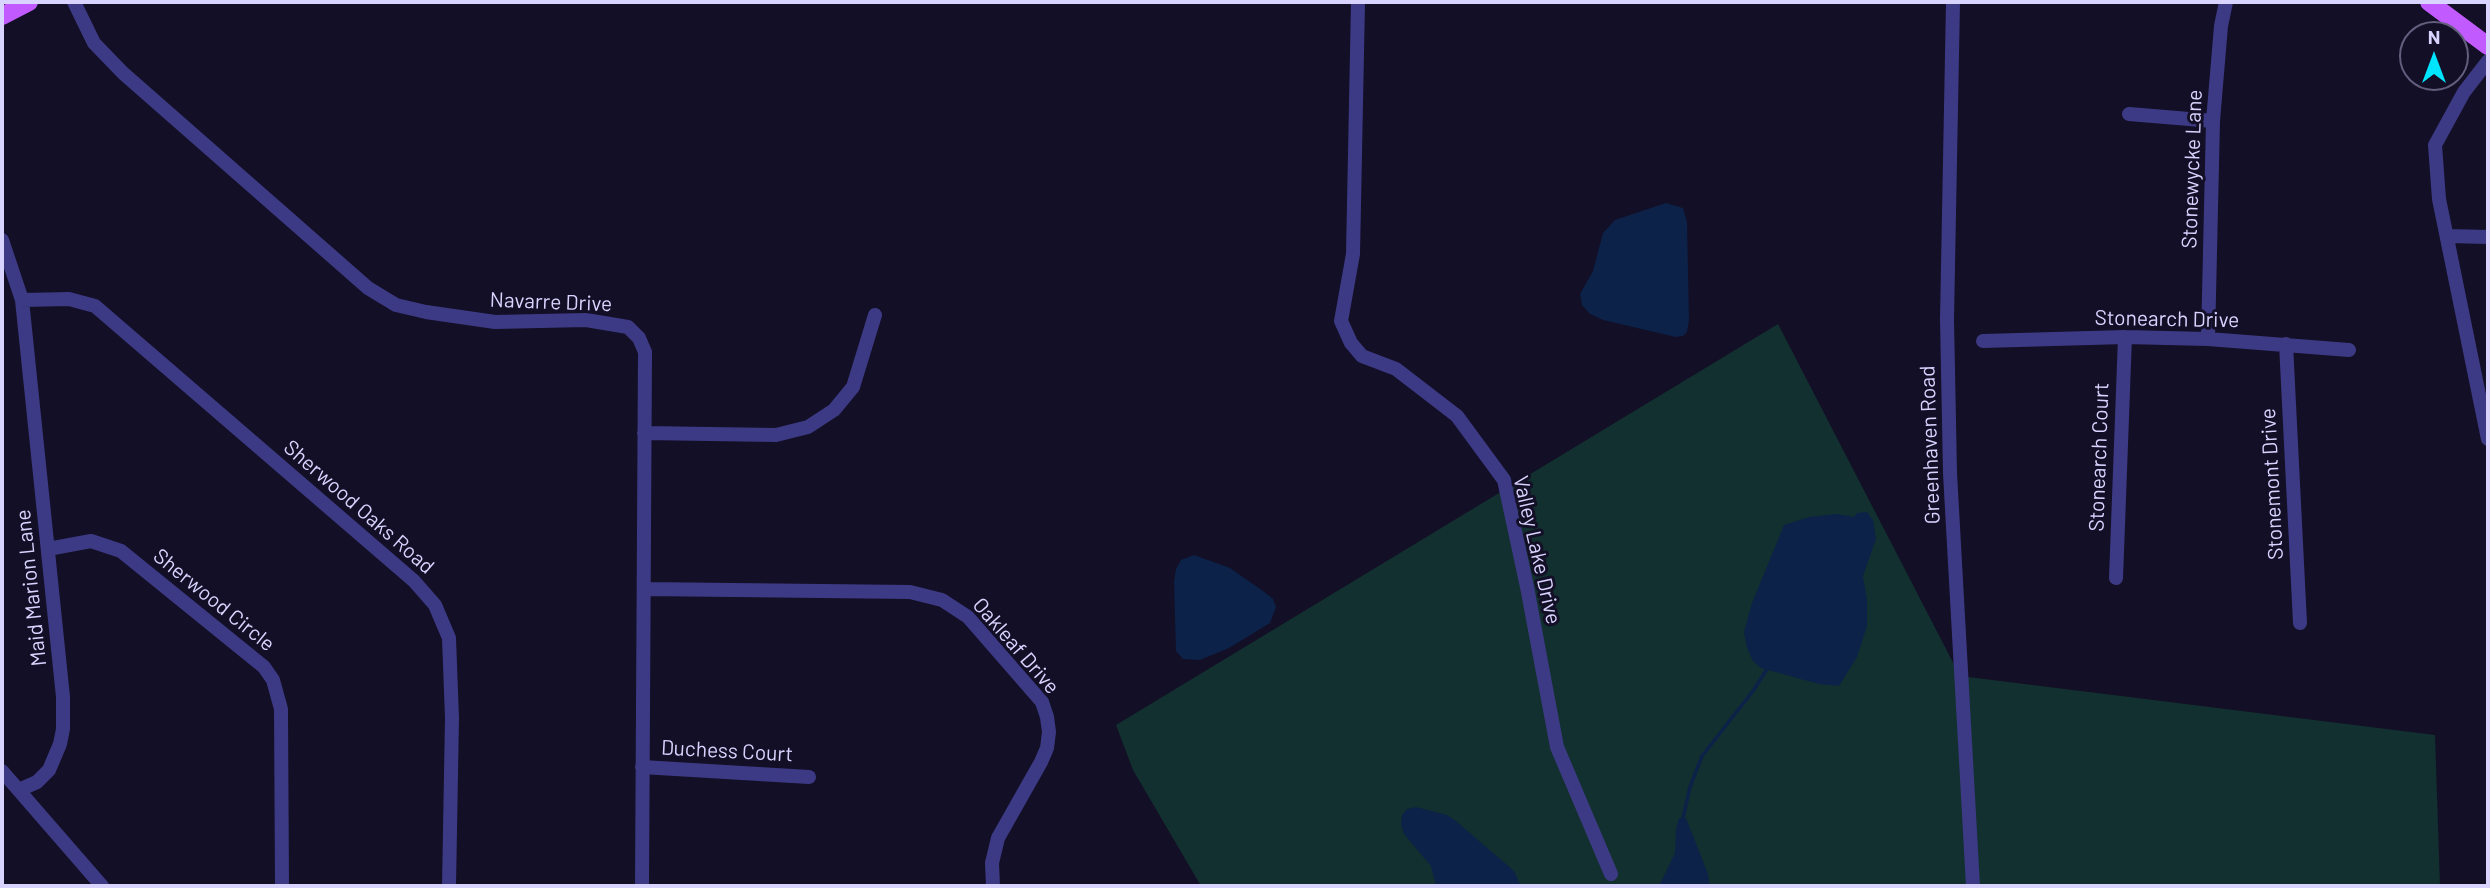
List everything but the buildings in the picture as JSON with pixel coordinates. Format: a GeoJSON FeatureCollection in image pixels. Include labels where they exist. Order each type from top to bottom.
{"type":"FeatureCollection","features":[{"type":"Feature","properties":{"kind":"main road"},"geometry":{"type":"LineString","coordinates":[[2,16],[29,2]]}},
{"type":"Feature","properties":{"kind":"main road"},"geometry":{"type":"LineString","coordinates":[[2429,2],[2488,46]]}},
{"type":"Feature","properties":{"kind":"street","name":"Navarre Drive"},"geometry":{"type":"LineString","coordinates":[[74,2],[94,43],[123,73],[368,288],[396,305],[495,322],[586,320],[628,327],[639,338],[645,352],[642,886]]}},
{"type":"Feature","properties":{"kind":"street","name":"Valley Lake Drive"},"geometry":{"type":"LineString","coordinates":[[1358,2],[1353,254],[1341,321],[1350,343],[1362,356],[1396,369],[1457,416],[1504,480],[1557,747],[1611,874]]}},
{"type":"Feature","properties":{"kind":"street","name":"Greenhaven Road"},"geometry":{"type":"LineString","coordinates":[[1953,2],[1947,319],[1950,473],[1973,886]]}},
{"type":"Feature","properties":{"kind":"street","name":"Stonewycke Lane"},"geometry":{"type":"LineString","coordinates":[[2208,339],[2213,121],[2221,26],[2226,2]]}},
{"type":"Feature","properties":{"kind":"street"},"geometry":{"type":"LineString","coordinates":[[2488,61],[2464,92],[2435,145],[2439,199],[2487,422],[2488,439]]}},
{"type":"Feature","properties":{"kind":"street"},"geometry":{"type":"LineString","coordinates":[[2129,114],[2213,121]]}},
{"type":"Feature","properties":{"kind":"street"},"geometry":{"type":"LineString","coordinates":[[2448,236],[2488,237]]}},
{"type":"Feature","properties":{"kind":"street","name":"Maid Marion Lane"},"geometry":{"type":"LineString","coordinates":[[2,240],[22,300],[63,697],[63,729],[49,770],[37,782],[19,790]]}},
{"type":"Feature","properties":{"kind":"street","name":"Sherwood Oaks Road"},"geometry":{"type":"LineString","coordinates":[[22,300],[69,299],[95,306],[414,581],[435,605],[449,638],[452,719],[449,886]]}},
{"type":"Feature","properties":{"kind":"street"},"geometry":{"type":"LineString","coordinates":[[644,433],[776,435],[808,427],[834,410],[853,387],[875,314]]}},
{"type":"Feature","properties":{"kind":"street","name":"Stonearch Drive"},"geometry":{"type":"LineString","coordinates":[[1983,341],[2125,337],[2208,339],[2349,350]]}},
{"type":"Feature","properties":{"kind":"street","name":"Stonearch Court"},"geometry":{"type":"LineString","coordinates":[[2116,578],[2125,337]]}},
{"type":"Feature","properties":{"kind":"street","name":"Stonemont Drive"},"geometry":{"type":"LineString","coordinates":[[2286,344],[2300,623]]}},
{"type":"Feature","properties":{"kind":"street","name":"Sherwood Circle"},"geometry":{"type":"LineString","coordinates":[[48,549],[92,541],[121,551],[253,656],[269,673],[281,709],[282,886]]}},
{"type":"Feature","properties":{"kind":"street","name":"Oakleaf Drive"},"geometry":{"type":"LineString","coordinates":[[645,589],[910,592],[942,600],[968,617],[1042,702],[1048,725],[1047,748],[1041,762],[998,838],[992,863],[993,886]]}},
{"type":"Feature","properties":{"kind":"street","name":"Duchess Court"},"geometry":{"type":"LineString","coordinates":[[642,767],[808,777]]}},
{"type":"Feature","properties":{"kind":"street"},"geometry":{"type":"LineString","coordinates":[[2,771],[102,886]]}},
{"type":"Feature","properties":{"kind":"green space"},"geometry":{"type":"Polygon","coordinates":[[[1778,324],[1960,676],[2435,735],[2440,886],[1201,886],[1133,770],[1116,725],[1778,324]]]}},
{"type":"Feature","properties":{"kind":"water"},"geometry":{"type":"Polygon","coordinates":[[[1666,203],[1683,208],[1687,222],[1687,332],[1676,337],[1603,320],[1590,314],[1582,305],[1580,294],[1593,271],[1603,233],[1615,220],[1666,203]]]}},
{"type":"Feature","properties":{"kind":"water"},"geometry":{"type":"Polygon","coordinates":[[[1867,512],[1873,520],[1876,539],[1863,576],[1867,626],[1857,657],[1839,686],[1819,684],[1761,668],[1753,661],[1744,632],[1752,603],[1784,525],[1809,517],[1837,514],[1854,517],[1857,513],[1867,512]]]}},
{"type":"Feature","properties":{"kind":"water"},"geometry":{"type":"Polygon","coordinates":[[[1194,555],[1230,568],[1273,599],[1276,607],[1270,623],[1229,648],[1200,660],[1183,659],[1176,651],[1176,569],[1181,560],[1194,555]]]}},
{"type":"Feature","properties":{"kind":"water"},"geometry":{"type":"Polygon","coordinates":[[[1416,807],[1447,815],[1456,821],[1514,871],[1521,886],[1436,886],[1431,866],[1404,834],[1401,824],[1402,815],[1407,809],[1416,807]]]}},
{"type":"Feature","properties":{"kind":"water"},"geometry":{"type":"Polygon","coordinates":[[[1679,818],[1686,818],[1708,874],[1710,886],[1659,886],[1675,853],[1679,818]]]}},
{"type":"Feature","properties":{"kind":"waterway"},"geometry":{"type":"LineString","coordinates":[[1683,818],[1690,787],[1702,756],[1767,669]]}}]}
